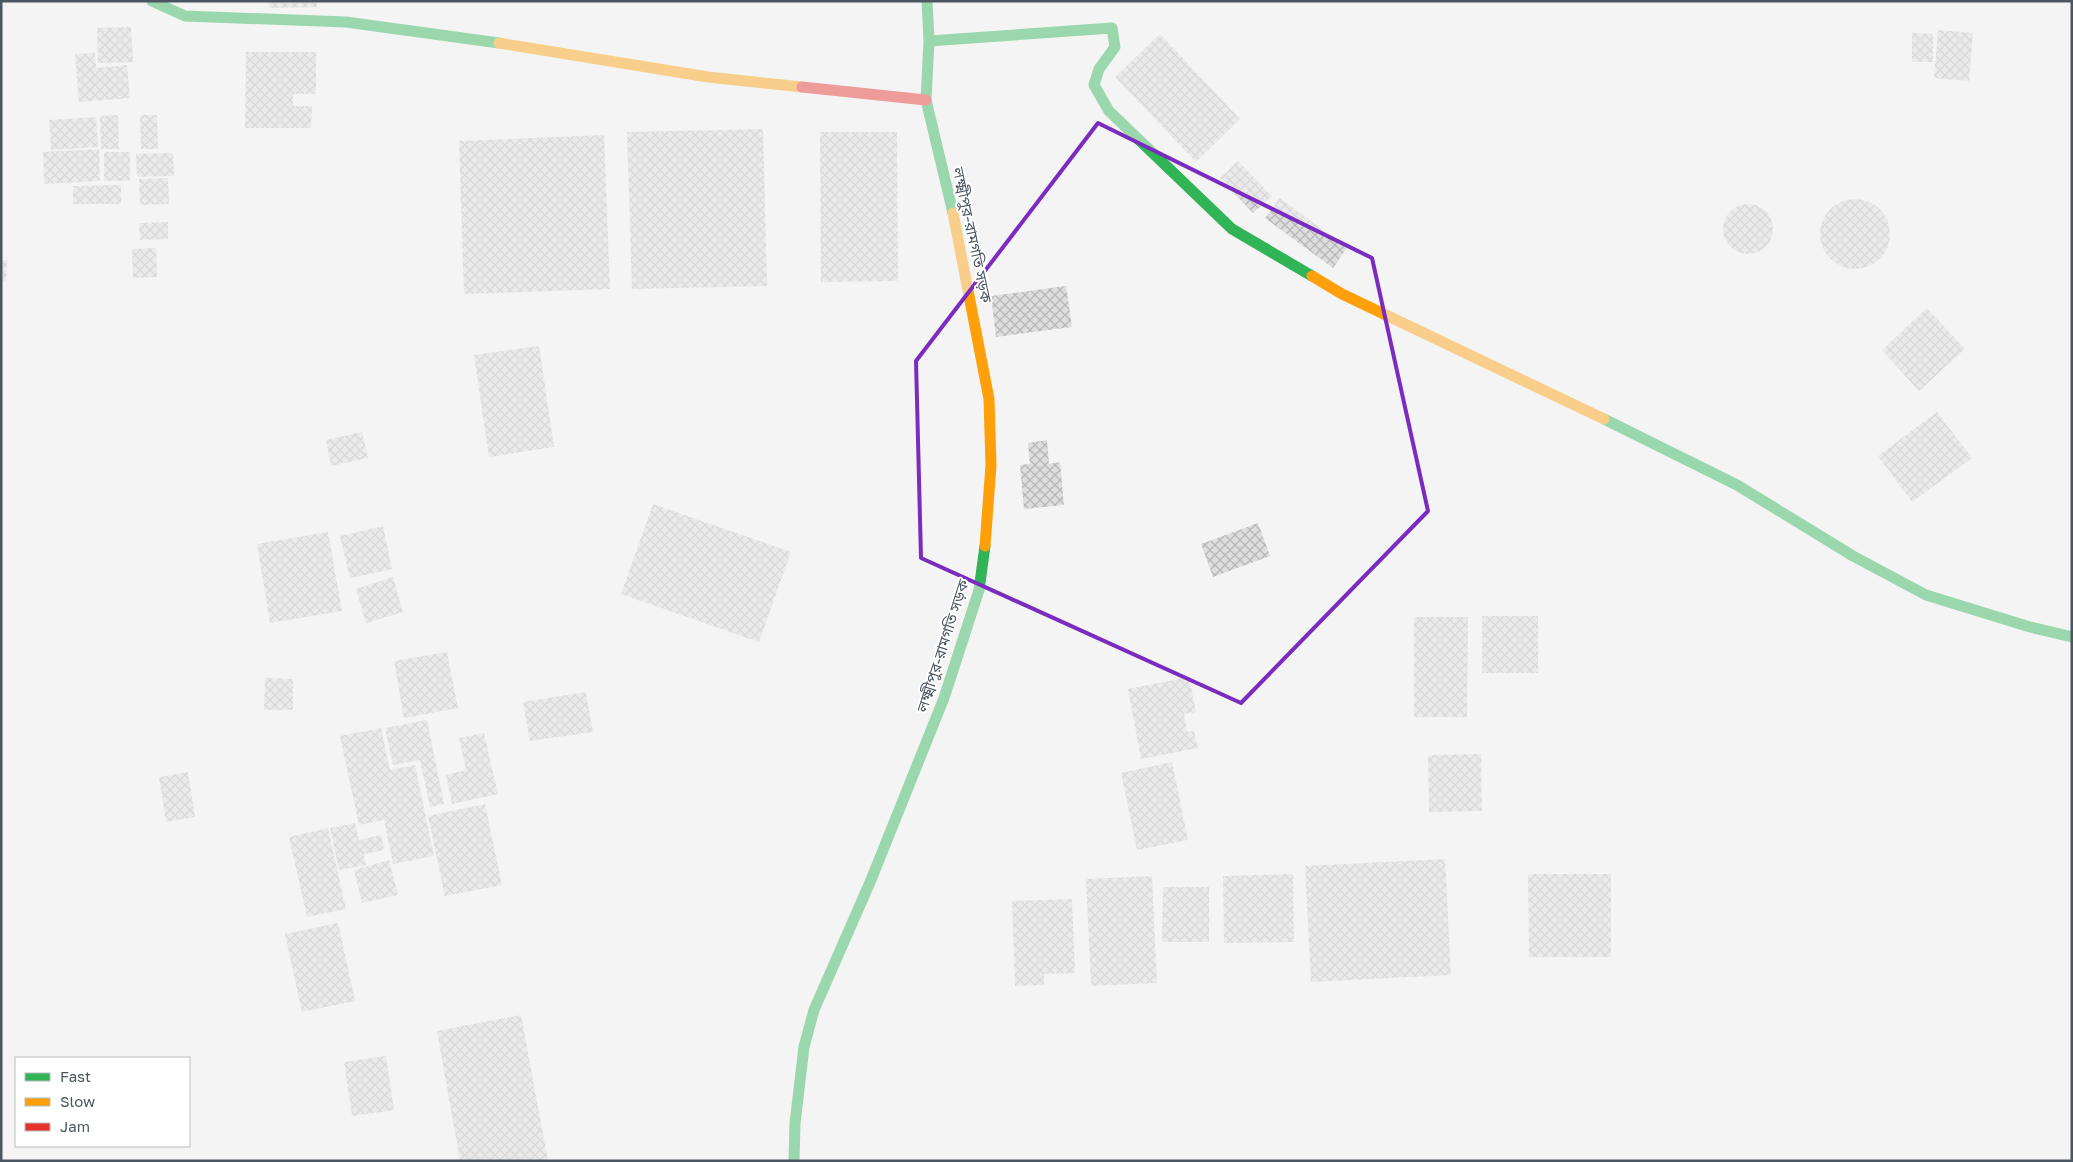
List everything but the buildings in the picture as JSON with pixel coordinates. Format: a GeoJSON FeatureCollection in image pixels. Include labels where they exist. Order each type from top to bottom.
{"type":"FeatureCollection","features":[{"type":"Feature","properties":{"kind":"street"},"geometry":{"type":"LineString","coordinates":[[152,1],[185,16],[346,22],[483,40],[708,77],[926,100]]}},
{"type":"Feature","properties":{"kind":"street","name":"লক্ষ্মীপুর-রামগতি সড়ক"},"geometry":{"type":"LineString","coordinates":[[794,1161],[795,1123],[803,1057],[814,1010],[871,880],[944,698],[979,590],[988,525],[991,465],[989,399],[960,242],[926,100],[929,41],[927,1]]}},
{"type":"Feature","properties":{"kind":"street"},"geometry":{"type":"LineString","coordinates":[[929,41],[1112,28],[1115,47],[1099,69],[1094,85],[1109,111],[1232,229],[1342,294],[1559,397],[1737,485],[1853,556],[1926,595],[2030,627],[2072,637]]}},
{"type":"Feature","properties":{"kind":"highlighted area"},"geometry":{"type":"Polygon","coordinates":[[[1098,123],[1372,258],[1428,511],[1241,703],[921,558],[916,361],[1098,123]]]}},
{"type":"Feature","properties":{"kind":"traffic: fast"},"geometry":{"type":"LineString","coordinates":[[152,1],[185,16],[346,22],[499,43]]}},
{"type":"Feature","properties":{"kind":"traffic: fast"},"geometry":{"type":"LineString","coordinates":[[927,1],[929,41],[926,100],[953,213]]}},
{"type":"Feature","properties":{"kind":"traffic: fast"},"geometry":{"type":"LineString","coordinates":[[929,41],[1112,28],[1115,47],[1099,69],[1094,85],[1109,111],[1232,229],[1312,276]]}},
{"type":"Feature","properties":{"kind":"traffic: fast"},"geometry":{"type":"LineString","coordinates":[[1604,419],[1737,485],[1853,556],[1926,595],[2030,627],[2072,637]]}},
{"type":"Feature","properties":{"kind":"traffic: fast"},"geometry":{"type":"LineString","coordinates":[[794,1161],[795,1123],[804,1047],[814,1010],[871,880],[944,698],[979,590],[985,546]]}},
{"type":"Feature","properties":{"kind":"traffic: slow"},"geometry":{"type":"LineString","coordinates":[[499,43],[708,77],[802,87]]}},
{"type":"Feature","properties":{"kind":"traffic: slow"},"geometry":{"type":"LineString","coordinates":[[953,213],[989,399],[991,465],[985,546]]}},
{"type":"Feature","properties":{"kind":"traffic: slow"},"geometry":{"type":"LineString","coordinates":[[1312,276],[1342,294],[1604,419]]}},
{"type":"Feature","properties":{"kind":"traffic: jam"},"geometry":{"type":"LineString","coordinates":[[802,87],[926,100]]}}]}
